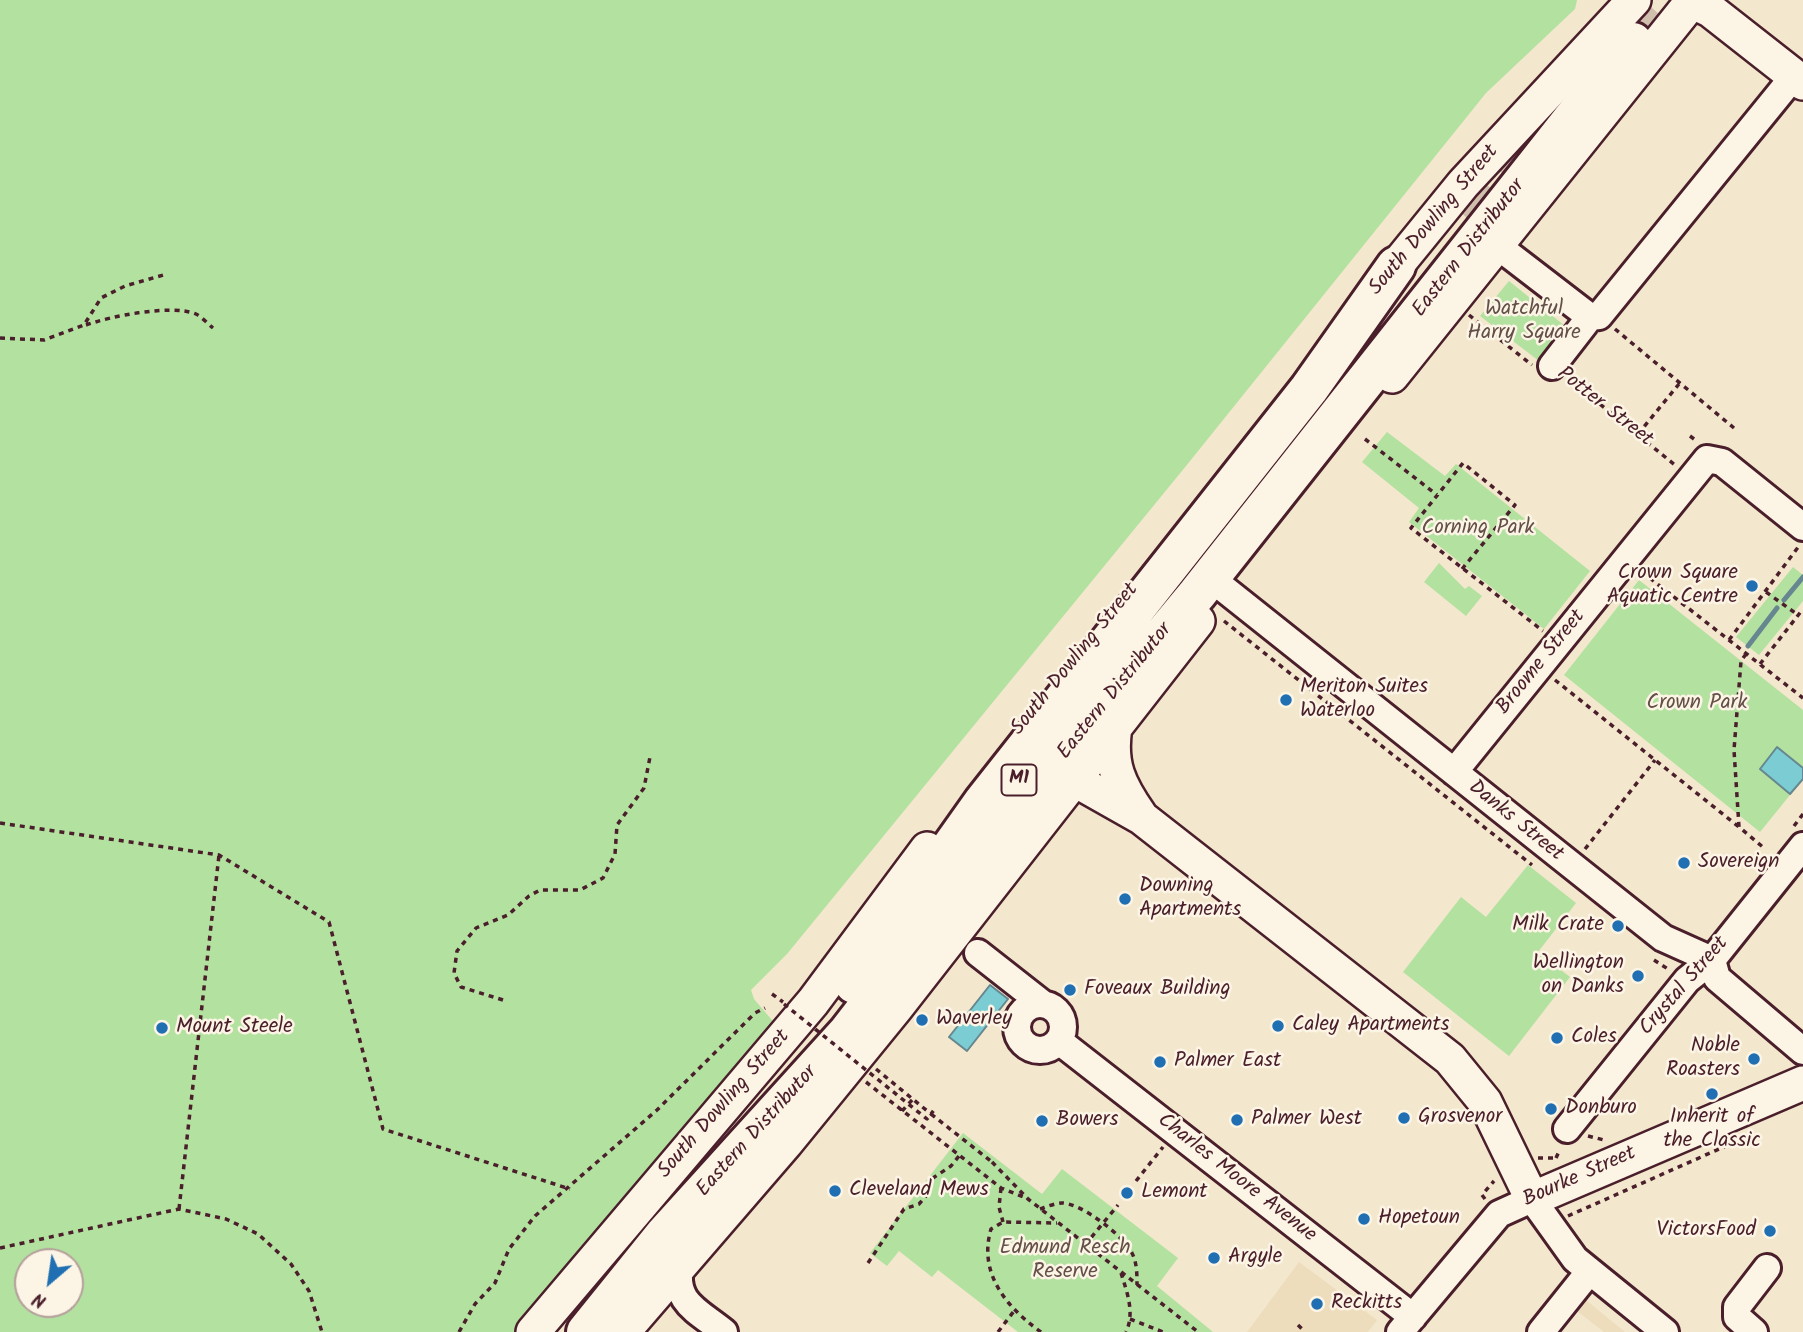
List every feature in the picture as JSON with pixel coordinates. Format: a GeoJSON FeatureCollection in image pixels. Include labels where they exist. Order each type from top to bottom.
{"type":"FeatureCollection","features":[{"type":"Feature","properties":{"kind":"highway","name":"Eastern Distributor"},"geometry":{"type":"LineString","coordinates":[[586,1332],[665,1234],[848,1032],[1048,774],[1197,594],[1633,42]]}},
{"type":"Feature","properties":{"kind":"highway","name":"Eastern Distributor"},"geometry":{"type":"LineString","coordinates":[[559,1332],[654,1216],[827,1023],[912,919],[1066,720],[1265,475],[1466,217]]}},
{"type":"Feature","properties":{"kind":"highway"},"geometry":{"type":"LineString","coordinates":[[827,1023],[983,802],[1309,389],[1396,266]]}},
{"type":"Feature","properties":{"kind":"main road"},"geometry":{"type":"LineString","coordinates":[[1585,50],[1606,0]]}},
{"type":"Feature","properties":{"kind":"main road","name":"South Dowling Street"},"geometry":{"type":"LineString","coordinates":[[533,1332],[813,1002],[977,782],[1463,184],[1634,0]]}},
{"type":"Feature","properties":{"kind":"main road"},"geometry":{"type":"LineString","coordinates":[[623,1332],[853,1061],[1115,727],[1224,604],[1691,0],[1710,10],[1799,79]]}},
{"type":"Feature","properties":{"kind":"main road"},"geometry":{"type":"LineString","coordinates":[[1115,727],[1112,757],[1115,774],[1142,818]]}},
{"type":"Feature","properties":{"kind":"main road"},"geometry":{"type":"LineString","coordinates":[[1073,779],[1142,818],[1450,1059],[1485,1102],[1532,1199]]}},
{"type":"Feature","properties":{"kind":"main road","name":"Bourke Street"},"geometry":{"type":"LineString","coordinates":[[1532,1199],[1803,1083]]}},
{"type":"Feature","properties":{"kind":"street"},"geometry":{"type":"LineString","coordinates":[[1552,366],[1799,79]]}},
{"type":"Feature","properties":{"kind":"street"},"geometry":{"type":"LineString","coordinates":[[1499,247],[1595,316]]}},
{"type":"Feature","properties":{"kind":"street","name":"Broome Street"},"geometry":{"type":"LineString","coordinates":[[1454,772],[1703,461],[1711,457],[1722,462],[1803,527]]}},
{"type":"Feature","properties":{"kind":"street","name":"Danks Street"},"geometry":{"type":"LineString","coordinates":[[1224,604],[1454,772],[1663,939],[1712,960]]}},
{"type":"Feature","properties":{"kind":"street","name":"Crystal Street"},"geometry":{"type":"LineString","coordinates":[[1567,1129],[1687,980],[1712,960],[1803,846]]}},
{"type":"Feature","properties":{"kind":"street"},"geometry":{"type":"LineString","coordinates":[[970,946],[1043,1004],[1057,1011],[1063,1026],[1059,1041],[1040,1050],[1027,1046],[1018,1034],[1022,1014],[1027,1008],[1043,1004]]}},
{"type":"Feature","properties":{"kind":"street"},"geometry":{"type":"LineString","coordinates":[[1712,960],[1713,971],[1724,985],[1803,1051]]}},
{"type":"Feature","properties":{"kind":"street","name":"Charles Moore Avenue"},"geometry":{"type":"LineString","coordinates":[[1059,1041],[1407,1325]]}},
{"type":"Feature","properties":{"kind":"street"},"geometry":{"type":"LineString","coordinates":[[1532,1199],[1565,1249],[1589,1272],[1665,1332]]}},
{"type":"Feature","properties":{"kind":"street","name":"Bourke Street"},"geometry":{"type":"LineString","coordinates":[[1407,1325],[1499,1214],[1532,1199]]}},
{"type":"Feature","properties":{"kind":"street"},"geometry":{"type":"LineString","coordinates":[[680,1264],[677,1282],[681,1297],[724,1332]]}},
{"type":"Feature","properties":{"kind":"street"},"geometry":{"type":"LineString","coordinates":[[1754,1332],[1737,1317],[1737,1307],[1767,1268]]}},
{"type":"Feature","properties":{"kind":"street"},"geometry":{"type":"LineString","coordinates":[[1541,1332],[1589,1272]]}},
{"type":"Feature","properties":{"kind":"street"},"geometry":{"type":"LineString","coordinates":[[644,1306],[693,1307]]}},
{"type":"Feature","properties":{"kind":"path"},"geometry":{"type":"LineString","coordinates":[[84,325],[101,298],[125,286],[167,274]]}},
{"type":"Feature","properties":{"kind":"path"},"geometry":{"type":"LineString","coordinates":[[0,338],[44,340],[113,316],[172,310],[197,315],[213,328]]}},
{"type":"Feature","properties":{"kind":"path","name":"Potter Street"},"geometry":{"type":"LineString","coordinates":[[1465,312],[1544,375],[1552,366],[1678,467]]}},
{"type":"Feature","properties":{"kind":"path"},"geometry":{"type":"LineString","coordinates":[[1595,316],[1734,428]]}},
{"type":"Feature","properties":{"kind":"path"},"geometry":{"type":"LineString","coordinates":[[1638,434],[1680,383]]}},
{"type":"Feature","properties":{"kind":"path"},"geometry":{"type":"LineString","coordinates":[[1365,439],[1437,495]]}},
{"type":"Feature","properties":{"kind":"path"},"geometry":{"type":"LineString","coordinates":[[1462,569],[1515,505],[1463,463],[1411,528],[1462,569],[1547,635]]}},
{"type":"Feature","properties":{"kind":"path"},"geometry":{"type":"LineString","coordinates":[[1729,640],[1793,557],[1803,538]]}},
{"type":"Feature","properties":{"kind":"path"},"geometry":{"type":"LineString","coordinates":[[1626,559],[1803,698]]}},
{"type":"Feature","properties":{"kind":"path"},"geometry":{"type":"LineString","coordinates":[[1766,591],[1798,615]]}},
{"type":"Feature","properties":{"kind":"path"},"geometry":{"type":"LineString","coordinates":[[1224,604],[1536,867]]}},
{"type":"Feature","properties":{"kind":"path"},"geometry":{"type":"LineString","coordinates":[[1760,664],[1803,610]]}},
{"type":"Feature","properties":{"kind":"path"},"geometry":{"type":"LineString","coordinates":[[1739,827],[1734,750],[1741,661],[1746,653]]}},
{"type":"Feature","properties":{"kind":"path"},"geometry":{"type":"LineString","coordinates":[[1539,667],[1764,848]]}},
{"type":"Feature","properties":{"kind":"path"},"geometry":{"type":"LineString","coordinates":[[503,1000],[461,988],[454,973],[457,951],[476,928],[508,915],[528,896],[540,890],[580,890],[603,878],[615,854],[617,825],[644,788],[650,757]]}},
{"type":"Feature","properties":{"kind":"path"},"geometry":{"type":"LineString","coordinates":[[1578,858],[1655,760]]}},
{"type":"Feature","properties":{"kind":"path"},"geometry":{"type":"LineString","coordinates":[[0,823],[219,855],[329,922],[383,1129],[570,1189]]}},
{"type":"Feature","properties":{"kind":"path"},"geometry":{"type":"LineString","coordinates":[[179,1209],[219,855]]}},
{"type":"Feature","properties":{"kind":"path"},"geometry":{"type":"LineString","coordinates":[[1654,959],[1674,971]]}},
{"type":"Feature","properties":{"kind":"path"},"geometry":{"type":"LineString","coordinates":[[772,994],[927,1119],[933,1112]]}},
{"type":"Feature","properties":{"kind":"path"},"geometry":{"type":"LineString","coordinates":[[459,1332],[475,1304],[495,1283],[509,1249],[535,1216],[570,1189],[680,1088],[755,1013],[765,1008]]}},
{"type":"Feature","properties":{"kind":"path"},"geometry":{"type":"LineString","coordinates":[[853,1061],[933,1112],[992,1161],[1040,1209],[1198,1332]]}},
{"type":"Feature","properties":{"kind":"path"},"geometry":{"type":"LineString","coordinates":[[853,1061],[902,1111],[959,1156],[1001,1188],[1028,1199]]}},
{"type":"Feature","properties":{"kind":"path"},"geometry":{"type":"LineString","coordinates":[[902,1111],[913,1099]]}},
{"type":"Feature","properties":{"kind":"path"},"geometry":{"type":"LineString","coordinates":[[1585,1209],[1754,1133]]}},
{"type":"Feature","properties":{"kind":"path"},"geometry":{"type":"LineString","coordinates":[[868,1263],[904,1209],[919,1204],[928,1195],[933,1178],[951,1166],[959,1156]]}},
{"type":"Feature","properties":{"kind":"path"},"geometry":{"type":"LineString","coordinates":[[1540,1157],[1556,1158]]}},
{"type":"Feature","properties":{"kind":"path"},"geometry":{"type":"LineString","coordinates":[[1136,1181],[1153,1160]]}},
{"type":"Feature","properties":{"kind":"path"},"geometry":{"type":"LineString","coordinates":[[1482,1195],[1499,1176]]}},
{"type":"Feature","properties":{"kind":"path"},"geometry":{"type":"LineString","coordinates":[[1001,1188],[999,1207],[1003,1222]]}},
{"type":"Feature","properties":{"kind":"path"},"geometry":{"type":"LineString","coordinates":[[1040,1209],[1061,1203],[1084,1209],[1131,1250],[1136,1265],[1137,1285]]}},
{"type":"Feature","properties":{"kind":"path"},"geometry":{"type":"LineString","coordinates":[[1085,1245],[1118,1205]]}},
{"type":"Feature","properties":{"kind":"path"},"geometry":{"type":"LineString","coordinates":[[0,1248],[179,1209],[226,1219],[258,1234],[291,1264],[309,1291],[322,1332]]}},
{"type":"Feature","properties":{"kind":"path"},"geometry":{"type":"LineString","coordinates":[[1041,1332],[1014,1311],[999,1291],[988,1266],[987,1244],[991,1228],[1003,1222],[1059,1223]]}},
{"type":"Feature","properties":{"kind":"path"},"geometry":{"type":"LineString","coordinates":[[1120,1273],[1129,1300],[1130,1319],[1126,1332]]}},
{"type":"Feature","properties":{"kind":"path"},"geometry":{"type":"LineString","coordinates":[[998,1332],[1014,1311]]}},
{"type":"Feature","properties":{"kind":"path"},"geometry":{"type":"LineString","coordinates":[[1130,1319],[1163,1332]]}},
{"type":"Feature","properties":{"kind":"path"},"geometry":{"type":"LineString","coordinates":[[1298,1325],[1305,1332]]}},
{"type":"Feature","properties":{"kind":"shaded area"},"geometry":{"type":"Polygon","coordinates":[[[1299,1262],[1377,1320],[1368,1332],[1247,1332],[1299,1262]]]}},
{"type":"Feature","properties":{"kind":"shaded area"},"geometry":{"type":"Polygon","coordinates":[[[1581,1296],[1625,1332],[1604,1332],[1572,1307],[1581,1296]]]}},
{"type":"Feature","properties":{"kind":"green space"},"geometry":{"type":"Polygon","coordinates":[[[0,0],[1577,0],[1575,9],[1486,93],[1186,466],[787,954],[751,990],[754,999],[777,1026],[515,1332],[0,1332],[0,0]]]}},
{"type":"Feature","properties":{"kind":"green space","name":"Watchful Harry Square"},"geometry":{"type":"Polygon","coordinates":[[[1509,281],[1570,330],[1543,364],[1480,316],[1509,281]]]}},
{"type":"Feature","properties":{"kind":"green space","name":"Corning Park"},"geometry":{"type":"Polygon","coordinates":[[[1387,432],[1445,476],[1456,464],[1590,571],[1544,629],[1409,522],[1419,508],[1362,462],[1387,432]]]}},
{"type":"Feature","properties":{"kind":"green space"},"geometry":{"type":"Polygon","coordinates":[[[1439,563],[1465,589],[1469,586],[1482,596],[1466,616],[1424,582],[1439,563]]]}},
{"type":"Feature","properties":{"kind":"green space"},"geometry":{"type":"Polygon","coordinates":[[[1793,567],[1803,575],[1803,601],[1759,655],[1736,637],[1793,567]]]}},
{"type":"Feature","properties":{"kind":"green space","name":"Crown Park"},"geometry":{"type":"Polygon","coordinates":[[[1639,580],[1803,710],[1803,779],[1760,832],[1564,675],[1639,580]]]}},
{"type":"Feature","properties":{"kind":"green space"},"geometry":{"type":"Polygon","coordinates":[[[1528,865],[1576,903],[1538,952],[1570,977],[1509,1056],[1403,972],[1461,897],[1486,917],[1528,865]]]}},
{"type":"Feature","properties":{"kind":"green space","name":"Edmund Resch Reserve"},"geometry":{"type":"Polygon","coordinates":[[[963,1133],[1042,1194],[1062,1169],[1178,1258],[1157,1286],[1213,1332],[1018,1332],[938,1270],[932,1277],[899,1251],[887,1266],[870,1253],[963,1133]]]}},
{"type":"Feature","properties":{"kind":"water"},"geometry":{"type":"Polygon","coordinates":[[[1777,747],[1803,768],[1803,779],[1790,794],[1760,769],[1777,747]]]}},
{"type":"Feature","properties":{"kind":"water"},"geometry":{"type":"Polygon","coordinates":[[[990,985],[1008,999],[967,1051],[949,1037],[990,985]]]}},
{"type":"Feature","properties":{"kind":"waterway"},"geometry":{"type":"LineString","coordinates":[[1784,600],[1803,577]]}},
{"type":"Feature","properties":{"kind":"waterway"},"geometry":{"type":"LineString","coordinates":[[1748,646],[1777,608]]}},
{"type":"Feature","properties":{"kind":"tunnel"},"geometry":{"type":"LineString","coordinates":[[1633,42],[1671,0]]}},
{"type":"Feature","properties":{"kind":"tunnel"},"geometry":{"type":"LineString","coordinates":[[1466,217],[1580,78]]}},
{"type":"Feature","properties":{"kind":"place","name":"Crown Square Aquatic Centre"},"geometry":{"type":"Point","coordinates":[1752,586]}},
{"type":"Feature","properties":{"kind":"place","name":"Meriton Suites Waterloo"},"geometry":{"type":"Point","coordinates":[1286,700]}},
{"type":"Feature","properties":{"kind":"place","name":"Sovereign"},"geometry":{"type":"Point","coordinates":[1684,863]}},
{"type":"Feature","properties":{"kind":"place","name":"Downing Apartments"},"geometry":{"type":"Point","coordinates":[1125,899]}},
{"type":"Feature","properties":{"kind":"place","name":"Milk Crate"},"geometry":{"type":"Point","coordinates":[1618,926]}},
{"type":"Feature","properties":{"kind":"place","name":"Wellington on Danks"},"geometry":{"type":"Point","coordinates":[1638,976]}},
{"type":"Feature","properties":{"kind":"place","name":"Foveaux Building"},"geometry":{"type":"Point","coordinates":[1070,990]}},
{"type":"Feature","properties":{"kind":"place","name":"Waverley"},"geometry":{"type":"Point","coordinates":[922,1020]}},
{"type":"Feature","properties":{"kind":"place","name":"Caley Apartments"},"geometry":{"type":"Point","coordinates":[1278,1026]}},
{"type":"Feature","properties":{"kind":"place","name":"Mount Steele"},"geometry":{"type":"Point","coordinates":[162,1028]}},
{"type":"Feature","properties":{"kind":"place","name":"Coles"},"geometry":{"type":"Point","coordinates":[1557,1038]}},
{"type":"Feature","properties":{"kind":"place","name":"Noble Roasters"},"geometry":{"type":"Point","coordinates":[1754,1059]}},
{"type":"Feature","properties":{"kind":"place","name":"Palmer East"},"geometry":{"type":"Point","coordinates":[1160,1062]}},
{"type":"Feature","properties":{"kind":"place","name":"Inherit of the Classic"},"geometry":{"type":"Point","coordinates":[1712,1094]}},
{"type":"Feature","properties":{"kind":"place","name":"Donburo"},"geometry":{"type":"Point","coordinates":[1551,1109]}},
{"type":"Feature","properties":{"kind":"place","name":"Grosvenor"},"geometry":{"type":"Point","coordinates":[1404,1118]}},
{"type":"Feature","properties":{"kind":"place","name":"Palmer West"},"geometry":{"type":"Point","coordinates":[1237,1120]}},
{"type":"Feature","properties":{"kind":"place","name":"Bowers"},"geometry":{"type":"Point","coordinates":[1042,1121]}},
{"type":"Feature","properties":{"kind":"place","name":"Cleveland Mews"},"geometry":{"type":"Point","coordinates":[835,1191]}},
{"type":"Feature","properties":{"kind":"place","name":"Lemont"},"geometry":{"type":"Point","coordinates":[1127,1193]}},
{"type":"Feature","properties":{"kind":"place","name":"Hopetoun"},"geometry":{"type":"Point","coordinates":[1364,1219]}},
{"type":"Feature","properties":{"kind":"place","name":"VictorsFood"},"geometry":{"type":"Point","coordinates":[1770,1231]}},
{"type":"Feature","properties":{"kind":"place","name":"Argyle"},"geometry":{"type":"Point","coordinates":[1214,1258]}},
{"type":"Feature","properties":{"kind":"place","name":"Reckitts"},"geometry":{"type":"Point","coordinates":[1317,1304]}}]}
